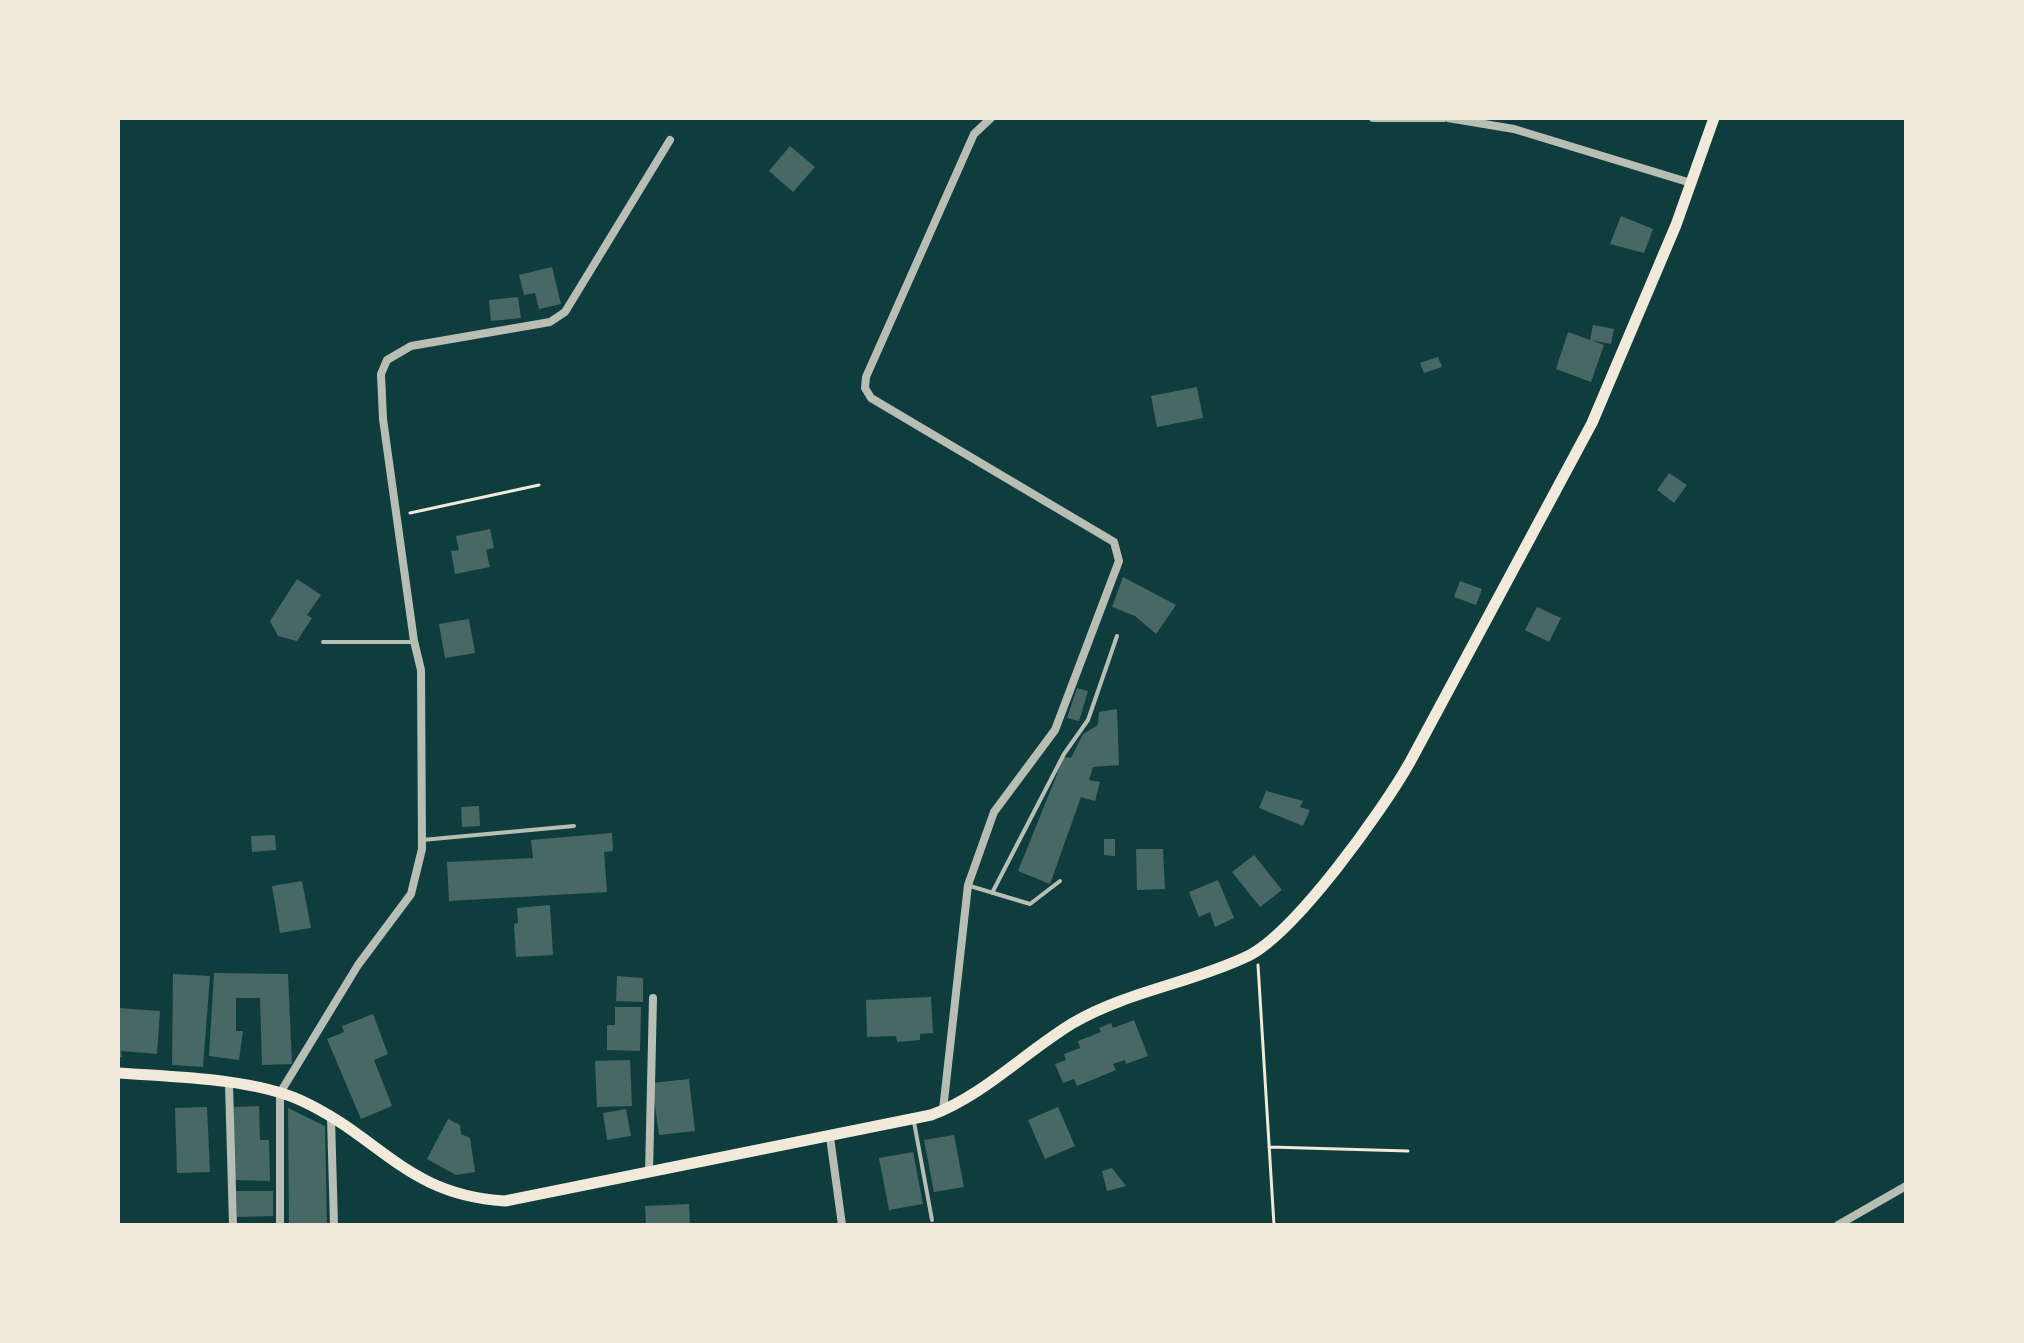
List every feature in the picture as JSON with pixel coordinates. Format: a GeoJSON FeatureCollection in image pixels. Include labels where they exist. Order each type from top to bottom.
{"type":"FeatureCollection","features":[{"type":"Feature","properties":{"kind":"main road"},"geometry":{"type":"LineString","coordinates":[[118,1073],[229,1084],[280,1093],[331,1118],[419,1179],[464,1197],[505,1201],[913,1120],[943,1110],[1099,1010],[1257,950],[1292,921],[1366,829],[1399,781],[1592,423],[1691,183],[1714,118]]}},
{"type":"Feature","properties":{"kind":"street"},"geometry":{"type":"LineString","coordinates":[[943,1110],[968,885],[994,812],[1055,730],[1119,561],[1114,542],[871,398],[865,388],[866,377],[974,134],[991,118]]}},
{"type":"Feature","properties":{"kind":"street"},"geometry":{"type":"LineString","coordinates":[[1373,118],[1446,118],[1514,129],[1691,183]]}},
{"type":"Feature","properties":{"kind":"street"},"geometry":{"type":"LineString","coordinates":[[280,1225],[280,1093],[358,965],[411,894],[422,840],[421,670],[414,641],[399,516],[383,419],[381,374],[387,360],[411,346],[550,322],[565,312],[670,140]]}},
{"type":"Feature","properties":{"kind":"street"},"geometry":{"type":"LineString","coordinates":[[649,1173],[653,998]]}},
{"type":"Feature","properties":{"kind":"street"},"geometry":{"type":"LineString","coordinates":[[229,1084],[233,1225]]}},
{"type":"Feature","properties":{"kind":"street"},"geometry":{"type":"LineString","coordinates":[[331,1118],[334,1225]]}},
{"type":"Feature","properties":{"kind":"street"},"geometry":{"type":"LineString","coordinates":[[830,1137],[842,1225]]}},
{"type":"Feature","properties":{"kind":"street"},"geometry":{"type":"LineString","coordinates":[[1838,1225],[1906,1186]]}},
{"type":"Feature","properties":{"kind":"lane"},"geometry":{"type":"LineString","coordinates":[[992,893],[1064,754],[1088,720],[1117,636]]}},
{"type":"Feature","properties":{"kind":"lane"},"geometry":{"type":"LineString","coordinates":[[323,642],[414,641]]}},
{"type":"Feature","properties":{"kind":"lane"},"geometry":{"type":"LineString","coordinates":[[422,840],[574,826]]}},
{"type":"Feature","properties":{"kind":"lane"},"geometry":{"type":"LineString","coordinates":[[968,885],[1030,904],[1060,881]]}},
{"type":"Feature","properties":{"kind":"lane"},"geometry":{"type":"LineString","coordinates":[[913,1120],[932,1220]]}},
{"type":"Feature","properties":{"kind":"path"},"geometry":{"type":"LineString","coordinates":[[399,516],[539,485]]}},
{"type":"Feature","properties":{"kind":"path"},"geometry":{"type":"LineString","coordinates":[[1257,950],[1274,1225]]}},
{"type":"Feature","properties":{"kind":"path"},"geometry":{"type":"LineString","coordinates":[[1269,1147],[1408,1151]]}},
{"type":"Feature","properties":{"kind":"building"},"geometry":{"type":"Polygon","coordinates":[[[790,146],[815,167],[793,192],[769,171],[790,146]]]}},
{"type":"Feature","properties":{"kind":"building"},"geometry":{"type":"Polygon","coordinates":[[[1621,216],[1653,229],[1644,253],[1610,244],[1621,216]]]}},
{"type":"Feature","properties":{"kind":"building"},"geometry":{"type":"Polygon","coordinates":[[[552,267],[561,304],[539,309],[535,293],[524,295],[519,275],[552,267]]]}},
{"type":"Feature","properties":{"kind":"building"},"geometry":{"type":"Polygon","coordinates":[[[518,297],[521,318],[491,321],[489,300],[518,297]]]}},
{"type":"Feature","properties":{"kind":"building"},"geometry":{"type":"Polygon","coordinates":[[[1593,325],[1614,329],[1611,344],[1590,340],[1593,325]]]}},
{"type":"Feature","properties":{"kind":"building"},"geometry":{"type":"Polygon","coordinates":[[[1568,332],[1604,345],[1591,382],[1556,369],[1568,332]]]}},
{"type":"Feature","properties":{"kind":"building"},"geometry":{"type":"Polygon","coordinates":[[[1438,357],[1442,367],[1424,373],[1420,363],[1438,357]]]}},
{"type":"Feature","properties":{"kind":"building"},"geometry":{"type":"Polygon","coordinates":[[[1197,387],[1203,418],[1157,427],[1151,396],[1197,387]]]}},
{"type":"Feature","properties":{"kind":"building"},"geometry":{"type":"Polygon","coordinates":[[[1669,473],[1687,485],[1674,503],[1657,490],[1669,473]]]}},
{"type":"Feature","properties":{"kind":"building"},"geometry":{"type":"Polygon","coordinates":[[[490,529],[494,548],[486,550],[490,567],[455,574],[451,551],[459,550],[456,536],[490,529]]]}},
{"type":"Feature","properties":{"kind":"building"},"geometry":{"type":"Polygon","coordinates":[[[1123,577],[1176,605],[1156,634],[1135,616],[1112,607],[1123,577]]]}},
{"type":"Feature","properties":{"kind":"building"},"geometry":{"type":"Polygon","coordinates":[[[297,579],[321,595],[307,615],[312,618],[297,641],[278,636],[270,621],[297,579]]]}},
{"type":"Feature","properties":{"kind":"building"},"geometry":{"type":"Polygon","coordinates":[[[1460,581],[1482,589],[1476,605],[1454,597],[1460,581]]]}},
{"type":"Feature","properties":{"kind":"building"},"geometry":{"type":"Polygon","coordinates":[[[1537,607],[1561,618],[1549,642],[1525,630],[1537,607]]]}},
{"type":"Feature","properties":{"kind":"building"},"geometry":{"type":"Polygon","coordinates":[[[469,619],[475,653],[445,658],[439,624],[469,619]]]}},
{"type":"Feature","properties":{"kind":"building"},"geometry":{"type":"Polygon","coordinates":[[[1077,688],[1088,691],[1079,721],[1067,718],[1077,688]]]}},
{"type":"Feature","properties":{"kind":"building"},"geometry":{"type":"Polygon","coordinates":[[[1117,709],[1119,765],[1093,767],[1089,780],[1100,782],[1095,801],[1081,797],[1050,884],[1018,871],[1064,757],[1071,758],[1083,734],[1098,725],[1099,712],[1117,709]]]}},
{"type":"Feature","properties":{"kind":"building"},"geometry":{"type":"Polygon","coordinates":[[[1266,791],[1303,801],[1300,807],[1310,810],[1303,826],[1259,808],[1266,791]]]}},
{"type":"Feature","properties":{"kind":"building"},"geometry":{"type":"Polygon","coordinates":[[[479,806],[480,826],[462,827],[461,807],[479,806]]]}},
{"type":"Feature","properties":{"kind":"building"},"geometry":{"type":"Polygon","coordinates":[[[612,833],[613,851],[604,852],[607,892],[449,901],[447,862],[533,858],[531,840],[612,833]]]}},
{"type":"Feature","properties":{"kind":"building"},"geometry":{"type":"Polygon","coordinates":[[[275,835],[276,850],[252,852],[251,836],[275,835]]]}},
{"type":"Feature","properties":{"kind":"building"},"geometry":{"type":"Polygon","coordinates":[[[1104,839],[1115,839],[1115,856],[1104,855],[1104,839]]]}},
{"type":"Feature","properties":{"kind":"building"},"geometry":{"type":"Polygon","coordinates":[[[1136,849],[1163,849],[1165,889],[1137,890],[1136,849]]]}},
{"type":"Feature","properties":{"kind":"building"},"geometry":{"type":"Polygon","coordinates":[[[1254,855],[1282,890],[1260,907],[1232,872],[1254,855]]]}},
{"type":"Feature","properties":{"kind":"building"},"geometry":{"type":"Polygon","coordinates":[[[1218,880],[1234,918],[1215,927],[1210,912],[1199,917],[1189,892],[1218,880]]]}},
{"type":"Feature","properties":{"kind":"building"},"geometry":{"type":"Polygon","coordinates":[[[302,881],[311,928],[280,933],[272,886],[302,881]]]}},
{"type":"Feature","properties":{"kind":"building"},"geometry":{"type":"Polygon","coordinates":[[[550,905],[553,955],[516,957],[514,924],[518,923],[517,908],[550,905]]]}},
{"type":"Feature","properties":{"kind":"building"},"geometry":{"type":"Polygon","coordinates":[[[214,973],[288,974],[292,1064],[262,1065],[260,998],[236,998],[236,1031],[243,1031],[239,1060],[209,1056],[214,973]]]}},
{"type":"Feature","properties":{"kind":"building"},"geometry":{"type":"Polygon","coordinates":[[[173,974],[210,976],[203,1067],[172,1065],[173,974]]]}},
{"type":"Feature","properties":{"kind":"building"},"geometry":{"type":"Polygon","coordinates":[[[617,976],[643,978],[643,1002],[616,1001],[617,976]]]}},
{"type":"Feature","properties":{"kind":"building"},"geometry":{"type":"Polygon","coordinates":[[[931,997],[933,1033],[920,1034],[920,1040],[897,1042],[896,1036],[867,1037],[866,1000],[931,997]]]}},
{"type":"Feature","properties":{"kind":"building"},"geometry":{"type":"Polygon","coordinates":[[[615,1007],[641,1007],[640,1051],[607,1050],[607,1025],[615,1025],[615,1007]]]}},
{"type":"Feature","properties":{"kind":"building"},"geometry":{"type":"Polygon","coordinates":[[[118,1008],[160,1011],[157,1054],[121,1051],[122,1057],[118,1057],[118,1008]]]}},
{"type":"Feature","properties":{"kind":"building"},"geometry":{"type":"Polygon","coordinates":[[[373,1014],[388,1054],[374,1060],[392,1106],[361,1119],[327,1039],[344,1032],[342,1026],[373,1014]]]}},
{"type":"Feature","properties":{"kind":"building"},"geometry":{"type":"Polygon","coordinates":[[[1134,1020],[1148,1056],[1126,1064],[1125,1060],[1113,1064],[1116,1070],[1077,1086],[1074,1079],[1063,1083],[1055,1064],[1066,1060],[1064,1054],[1080,1048],[1078,1041],[1101,1032],[1099,1028],[1111,1023],[1113,1028],[1134,1020]]]}},
{"type":"Feature","properties":{"kind":"building"},"geometry":{"type":"Polygon","coordinates":[[[630,1060],[632,1106],[597,1107],[595,1061],[630,1060]]]}},
{"type":"Feature","properties":{"kind":"building"},"geometry":{"type":"Polygon","coordinates":[[[689,1079],[695,1131],[659,1135],[652,1083],[689,1079]]]}},
{"type":"Feature","properties":{"kind":"building"},"geometry":{"type":"Polygon","coordinates":[[[259,1106],[260,1140],[269,1140],[270,1181],[233,1180],[234,1107],[259,1106]]]}},
{"type":"Feature","properties":{"kind":"building"},"geometry":{"type":"Polygon","coordinates":[[[207,1107],[210,1172],[177,1173],[175,1108],[207,1107]]]}},
{"type":"Feature","properties":{"kind":"building"},"geometry":{"type":"Polygon","coordinates":[[[1058,1107],[1075,1146],[1045,1159],[1028,1120],[1058,1107]]]}},
{"type":"Feature","properties":{"kind":"building"},"geometry":{"type":"Polygon","coordinates":[[[288,1108],[325,1126],[327,1225],[289,1225],[288,1108]]]}},
{"type":"Feature","properties":{"kind":"building"},"geometry":{"type":"Polygon","coordinates":[[[626,1109],[631,1136],[607,1140],[603,1113],[626,1109]]]}},
{"type":"Feature","properties":{"kind":"building"},"geometry":{"type":"Polygon","coordinates":[[[448,1119],[460,1125],[461,1134],[470,1138],[475,1172],[456,1175],[427,1159],[448,1119]]]}},
{"type":"Feature","properties":{"kind":"building"},"geometry":{"type":"Polygon","coordinates":[[[954,1135],[964,1187],[934,1192],[924,1140],[954,1135]]]}},
{"type":"Feature","properties":{"kind":"building"},"geometry":{"type":"Polygon","coordinates":[[[913,1152],[923,1204],[889,1210],[879,1158],[913,1152]]]}},
{"type":"Feature","properties":{"kind":"building"},"geometry":{"type":"Polygon","coordinates":[[[1112,1168],[1126,1186],[1107,1191],[1102,1171],[1112,1168]]]}},
{"type":"Feature","properties":{"kind":"building"},"geometry":{"type":"Polygon","coordinates":[[[236,1191],[273,1191],[273,1216],[237,1217],[236,1191]]]}},
{"type":"Feature","properties":{"kind":"building"},"geometry":{"type":"Polygon","coordinates":[[[689,1204],[690,1225],[646,1225],[645,1206],[689,1204]]]}}]}
